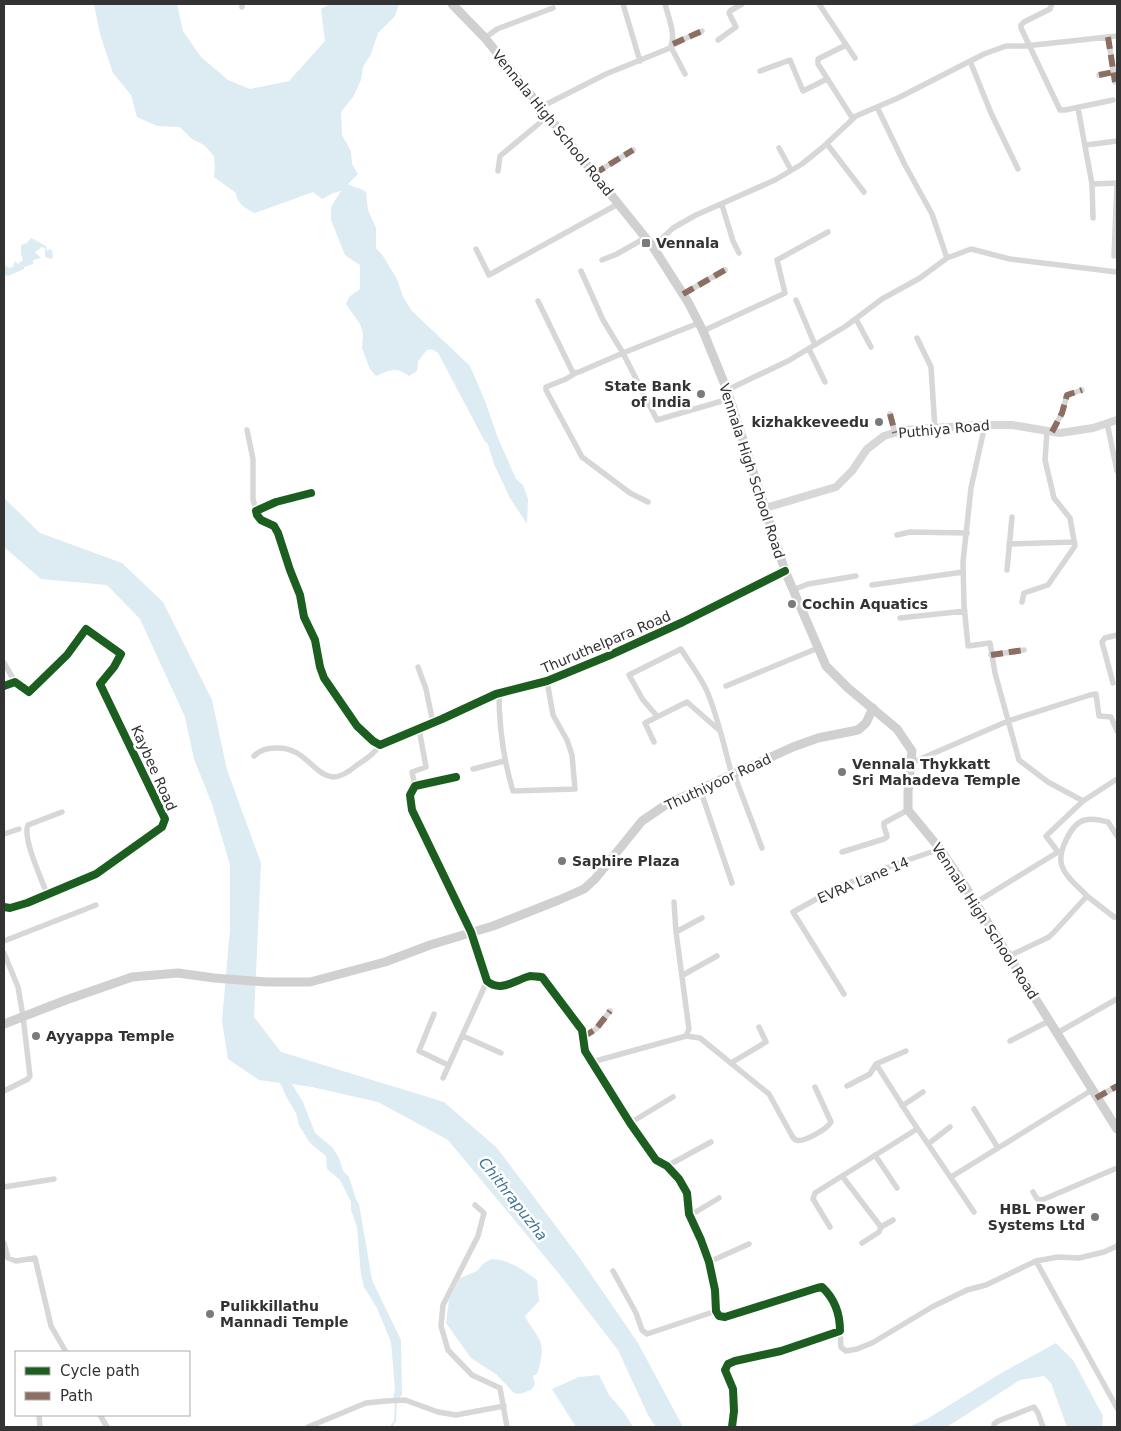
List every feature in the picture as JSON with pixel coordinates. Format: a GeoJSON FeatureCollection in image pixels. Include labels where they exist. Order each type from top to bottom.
{"type":"FeatureCollection","features":[{"type":"Feature","properties":{"kind":"main road","name":"Vennala High School Road"},"geometry":{"type":"LineString","coordinates":[[452,4],[485,38],[646,238],[683,294],[701,327],[728,395],[785,571],[826,666],[848,688],[897,729],[912,751],[908,810],[940,850],[975,903],[1117,1129]]}},
{"type":"Feature","properties":{"kind":"main road","name":"Thuthiyoor Road"},"geometry":{"type":"LineString","coordinates":[[4,1024],[132,977],[178,973],[268,982],[310,982],[385,962],[430,945],[502,923],[584,889],[595,879],[642,821],[667,804],[793,747],[818,738],[858,730],[866,723],[873,708]]}},
{"type":"Feature","properties":{"kind":"street"},"geometry":{"type":"LineString","coordinates":[[624,4],[640,61]]}},
{"type":"Feature","properties":{"kind":"street"},"geometry":{"type":"LineString","coordinates":[[665,4],[673,38],[672,45],[685,74]]}},
{"type":"Feature","properties":{"kind":"street"},"geometry":{"type":"LineString","coordinates":[[718,40],[736,27],[729,13],[742,4]]}},
{"type":"Feature","properties":{"kind":"street"},"geometry":{"type":"LineString","coordinates":[[820,4],[855,58]]}},
{"type":"Feature","properties":{"kind":"street"},"geometry":{"type":"LineString","coordinates":[[1052,4],[1050,9],[1021,25],[1021,28],[1060,110],[1113,100]]}},
{"type":"Feature","properties":{"kind":"street"},"geometry":{"type":"LineString","coordinates":[[485,38],[497,29],[553,8]]}},
{"type":"Feature","properties":{"kind":"street"},"geometry":{"type":"LineString","coordinates":[[541,107],[606,74],[665,51],[672,45],[702,30]]}},
{"type":"Feature","properties":{"kind":"street"},"geometry":{"type":"LineString","coordinates":[[653,247],[673,228],[802,164],[827,144],[856,116],[898,98],[970,61],[1006,46],[1030,46],[1117,36]]}},
{"type":"Feature","properties":{"kind":"street"},"geometry":{"type":"LineString","coordinates":[[1108,37],[1116,82]]}},
{"type":"Feature","properties":{"kind":"street"},"geometry":{"type":"LineString","coordinates":[[846,45],[818,59],[818,64],[853,119]]}},
{"type":"Feature","properties":{"kind":"street"},"geometry":{"type":"LineString","coordinates":[[760,71],[790,60],[803,91],[827,79]]}},
{"type":"Feature","properties":{"kind":"street"},"geometry":{"type":"LineString","coordinates":[[970,61],[991,113],[1018,169]]}},
{"type":"Feature","properties":{"kind":"street"},"geometry":{"type":"LineString","coordinates":[[1099,75],[1114,72]]}},
{"type":"Feature","properties":{"kind":"street"},"geometry":{"type":"LineString","coordinates":[[877,108],[932,214],[947,258]]}},
{"type":"Feature","properties":{"kind":"street"},"geometry":{"type":"LineString","coordinates":[[1078,108],[1092,184],[1093,218]]}},
{"type":"Feature","properties":{"kind":"street"},"geometry":{"type":"LineString","coordinates":[[498,171],[500,156],[548,116]]}},
{"type":"Feature","properties":{"kind":"street"},"geometry":{"type":"LineString","coordinates":[[1086,145],[1117,141]]}},
{"type":"Feature","properties":{"kind":"street"},"geometry":{"type":"LineString","coordinates":[[827,144],[864,192]]}},
{"type":"Feature","properties":{"kind":"street"},"geometry":{"type":"LineString","coordinates":[[779,148],[792,170]]}},
{"type":"Feature","properties":{"kind":"street"},"geometry":{"type":"LineString","coordinates":[[594,174],[634,150]]}},
{"type":"Feature","properties":{"kind":"street"},"geometry":{"type":"LineString","coordinates":[[1092,184],[1117,183],[1114,256]]}},
{"type":"Feature","properties":{"kind":"street"},"geometry":{"type":"LineString","coordinates":[[476,249],[489,275],[618,204]]}},
{"type":"Feature","properties":{"kind":"street"},"geometry":{"type":"LineString","coordinates":[[722,205],[733,241],[739,253]]}},
{"type":"Feature","properties":{"kind":"street"},"geometry":{"type":"LineString","coordinates":[[648,502],[630,493],[582,457],[546,387],[623,353],[701,327],[784,292],[777,260],[828,232]]}},
{"type":"Feature","properties":{"kind":"street"},"geometry":{"type":"LineString","coordinates":[[602,260],[646,238]]}},
{"type":"Feature","properties":{"kind":"street"},"geometry":{"type":"LineString","coordinates":[[581,271],[603,320],[623,353],[657,420],[728,395],[809,349],[856,319],[882,299],[920,278],[947,258],[971,249],[1010,259],[1117,272]]}},
{"type":"Feature","properties":{"kind":"street"},"geometry":{"type":"LineString","coordinates":[[683,294],[724,270]]}},
{"type":"Feature","properties":{"kind":"street"},"geometry":{"type":"LineString","coordinates":[[796,300],[815,345]]}},
{"type":"Feature","properties":{"kind":"street"},"geometry":{"type":"LineString","coordinates":[[538,301],[569,367],[573,373],[576,373]]}},
{"type":"Feature","properties":{"kind":"street"},"geometry":{"type":"LineString","coordinates":[[856,319],[871,346]]}},
{"type":"Feature","properties":{"kind":"street"},"geometry":{"type":"LineString","coordinates":[[917,338],[931,367],[935,429]]}},
{"type":"Feature","properties":{"kind":"street"},"geometry":{"type":"LineString","coordinates":[[809,349],[825,382]]}},
{"type":"Feature","properties":{"kind":"street"},"geometry":{"type":"LineString","coordinates":[[1022,602],[1024,594],[1048,585],[1075,546],[1070,518],[1054,498],[1045,460],[1049,431],[1062,413],[1067,395],[1082,390]]}},
{"type":"Feature","properties":{"kind":"street"},"geometry":{"type":"LineString","coordinates":[[890,414],[895,433]]}},
{"type":"Feature","properties":{"kind":"street","name":"Puthiya Road"},"geometry":{"type":"LineString","coordinates":[[765,508],[836,487],[852,471],[867,449],[884,436],[904,430],[985,424],[1012,425],[1060,433],[1092,428],[1117,420]]}},
{"type":"Feature","properties":{"kind":"street"},"geometry":{"type":"LineString","coordinates":[[1108,423],[1117,471]]}},
{"type":"Feature","properties":{"kind":"street"},"geometry":{"type":"LineString","coordinates":[[985,424],[971,488],[963,572],[968,646],[990,643],[991,655],[1019,760],[1048,782],[1083,801]]}},
{"type":"Feature","properties":{"kind":"street"},"geometry":{"type":"LineString","coordinates":[[247,430],[253,459],[253,499],[257,515],[261,520],[274,526],[278,533],[300,595],[304,617],[315,640],[324,678],[357,726],[372,741],[380,744],[376,752],[347,772],[331,777],[324,774],[296,752],[285,747],[259,751],[254,756]]}},
{"type":"Feature","properties":{"kind":"street"},"geometry":{"type":"LineString","coordinates":[[256,510],[276,502],[312,494]]}},
{"type":"Feature","properties":{"kind":"street"},"geometry":{"type":"LineString","coordinates":[[1007,570],[1012,517]]}},
{"type":"Feature","properties":{"kind":"street"},"geometry":{"type":"LineString","coordinates":[[897,535],[910,532],[968,533]]}},
{"type":"Feature","properties":{"kind":"street"},"geometry":{"type":"LineString","coordinates":[[1009,544],[1074,542]]}},
{"type":"Feature","properties":{"kind":"street","name":"Thuruthelpara Road"},"geometry":{"type":"LineString","coordinates":[[380,744],[433,724],[499,693],[547,681],[684,622],[785,571]]}},
{"type":"Feature","properties":{"kind":"street"},"geometry":{"type":"LineString","coordinates":[[872,585],[963,572]]}},
{"type":"Feature","properties":{"kind":"street"},"geometry":{"type":"LineString","coordinates":[[793,590],[808,584],[856,576]]}},
{"type":"Feature","properties":{"kind":"street"},"geometry":{"type":"LineString","coordinates":[[900,618],[965,610]]}},
{"type":"Feature","properties":{"kind":"street","name":"Kaybee Road"},"geometry":{"type":"LineString","coordinates":[[4,907],[10,908],[96,874],[162,827],[165,819],[100,684],[114,667],[121,654],[86,629],[67,655],[29,692],[15,682]]}},
{"type":"Feature","properties":{"kind":"street"},"geometry":{"type":"LineString","coordinates":[[1113,683],[1102,642],[1105,638],[1117,635]]}},
{"type":"Feature","properties":{"kind":"street"},"geometry":{"type":"LineString","coordinates":[[726,686],[818,648]]}},
{"type":"Feature","properties":{"kind":"street"},"geometry":{"type":"LineString","coordinates":[[657,716],[643,700],[629,675],[681,649],[700,678],[712,707],[733,775],[762,848]]}},
{"type":"Feature","properties":{"kind":"street"},"geometry":{"type":"LineString","coordinates":[[991,655],[1024,650]]}},
{"type":"Feature","properties":{"kind":"street"},"geometry":{"type":"LineString","coordinates":[[4,663],[15,682],[4,686]]}},
{"type":"Feature","properties":{"kind":"street"},"geometry":{"type":"LineString","coordinates":[[418,667],[426,689],[433,724]]}},
{"type":"Feature","properties":{"kind":"street"},"geometry":{"type":"LineString","coordinates":[[499,693],[499,721],[504,761],[513,791],[575,789],[572,755],[567,740],[553,715],[547,681]]}},
{"type":"Feature","properties":{"kind":"street"},"geometry":{"type":"LineString","coordinates":[[911,763],[1008,721],[1096,694],[1099,716],[1111,717],[1117,731]]}},
{"type":"Feature","properties":{"kind":"street"},"geometry":{"type":"LineString","coordinates":[[654,742],[645,724],[657,716],[687,702],[720,731]]}},
{"type":"Feature","properties":{"kind":"street"},"geometry":{"type":"LineString","coordinates":[[701,714],[712,707]]}},
{"type":"Feature","properties":{"kind":"street"},"geometry":{"type":"LineString","coordinates":[[419,729],[426,767],[412,772],[415,786],[410,795],[412,810],[471,932],[487,981],[493,986],[500,987],[532,976],[542,977],[582,1030],[585,1051],[630,1123],[656,1160],[667,1166],[679,1179],[687,1193],[689,1216],[709,1262],[715,1290],[716,1311],[719,1316],[725,1317],[822,1287],[837,1308],[840,1320],[841,1347],[846,1351],[872,1343],[932,1307],[1036,1261],[1058,1257],[1079,1258],[1104,1252],[1117,1246]]}},
{"type":"Feature","properties":{"kind":"street"},"geometry":{"type":"LineString","coordinates":[[473,769],[504,761]]}},
{"type":"Feature","properties":{"kind":"street"},"geometry":{"type":"LineString","coordinates":[[415,786],[456,777]]}},
{"type":"Feature","properties":{"kind":"street"},"geometry":{"type":"LineString","coordinates":[[975,903],[1058,852],[1046,836],[1083,801],[1117,779]]}},
{"type":"Feature","properties":{"kind":"street"},"geometry":{"type":"LineString","coordinates":[[700,789],[732,883]]}},
{"type":"Feature","properties":{"kind":"street"},"geometry":{"type":"LineString","coordinates":[[842,852],[884,839],[887,837],[887,834],[883,827],[884,824],[908,810]]}},
{"type":"Feature","properties":{"kind":"street"},"geometry":{"type":"LineString","coordinates":[[47,894],[31,852],[26,830],[28,825],[62,812]]}},
{"type":"Feature","properties":{"kind":"street"},"geometry":{"type":"LineString","coordinates":[[1117,836],[1108,822],[1083,820],[1066,839],[1061,864],[1068,875],[1087,896],[1114,917],[1117,917]]}},
{"type":"Feature","properties":{"kind":"street"},"geometry":{"type":"LineString","coordinates":[[4,834],[19,829]]}},
{"type":"Feature","properties":{"kind":"street","name":"EVRA Lane 14"},"geometry":{"type":"LineString","coordinates":[[844,994],[793,912],[838,887],[902,862],[940,850]]}},
{"type":"Feature","properties":{"kind":"street"},"geometry":{"type":"LineString","coordinates":[[1009,956],[1048,937],[1087,896]]}},
{"type":"Feature","properties":{"kind":"street"},"geometry":{"type":"LineString","coordinates":[[674,902],[676,932],[689,1029],[686,1036]]}},
{"type":"Feature","properties":{"kind":"street"},"geometry":{"type":"LineString","coordinates":[[4,941],[96,905]]}},
{"type":"Feature","properties":{"kind":"street"},"geometry":{"type":"LineString","coordinates":[[676,932],[702,918]]}},
{"type":"Feature","properties":{"kind":"street"},"geometry":{"type":"LineString","coordinates":[[4,953],[18,987],[30,1076],[28,1079],[4,1091]]}},
{"type":"Feature","properties":{"kind":"street"},"geometry":{"type":"LineString","coordinates":[[683,975],[717,956]]}},
{"type":"Feature","properties":{"kind":"street"},"geometry":{"type":"LineString","coordinates":[[443,1078],[487,981]]}},
{"type":"Feature","properties":{"kind":"street"},"geometry":{"type":"LineString","coordinates":[[1057,1034],[1117,999]]}},
{"type":"Feature","properties":{"kind":"street"},"geometry":{"type":"LineString","coordinates":[[583,1037],[596,1029],[610,1011]]}},
{"type":"Feature","properties":{"kind":"street"},"geometry":{"type":"LineString","coordinates":[[434,1014],[419,1051],[448,1065]]}},
{"type":"Feature","properties":{"kind":"street"},"geometry":{"type":"LineString","coordinates":[[1010,1041],[1049,1021]]}},
{"type":"Feature","properties":{"kind":"street"},"geometry":{"type":"LineString","coordinates":[[731,1063],[766,1042],[760,1027]]}},
{"type":"Feature","properties":{"kind":"street"},"geometry":{"type":"LineString","coordinates":[[463,1036],[501,1053]]}},
{"type":"Feature","properties":{"kind":"street"},"geometry":{"type":"LineString","coordinates":[[592,1062],[686,1036],[700,1038],[770,1094],[791,1134],[797,1140],[806,1139],[828,1127],[831,1122],[815,1087]]}},
{"type":"Feature","properties":{"kind":"street"},"geometry":{"type":"LineString","coordinates":[[846,1086],[870,1074],[876,1064],[906,1051]]}},
{"type":"Feature","properties":{"kind":"street"},"geometry":{"type":"LineString","coordinates":[[876,1064],[902,1106],[974,1212]]}},
{"type":"Feature","properties":{"kind":"street"},"geometry":{"type":"LineString","coordinates":[[951,1177],[1094,1094],[1117,1086]]}},
{"type":"Feature","properties":{"kind":"street"},"geometry":{"type":"LineString","coordinates":[[902,1106],[923,1092]]}},
{"type":"Feature","properties":{"kind":"street"},"geometry":{"type":"LineString","coordinates":[[630,1123],[673,1097]]}},
{"type":"Feature","properties":{"kind":"street"},"geometry":{"type":"LineString","coordinates":[[974,1109],[998,1148]]}},
{"type":"Feature","properties":{"kind":"street"},"geometry":{"type":"LineString","coordinates":[[928,1144],[950,1127]]}},
{"type":"Feature","properties":{"kind":"street"},"geometry":{"type":"LineString","coordinates":[[830,1227],[813,1199],[814,1193],[918,1128]]}},
{"type":"Feature","properties":{"kind":"street"},"geometry":{"type":"LineString","coordinates":[[667,1166],[711,1142]]}},
{"type":"Feature","properties":{"kind":"street"},"geometry":{"type":"LineString","coordinates":[[874,1155],[898,1188]]}},
{"type":"Feature","properties":{"kind":"street"},"geometry":{"type":"LineString","coordinates":[[1033,1192],[1037,1199],[1042,1200],[1117,1168]]}},
{"type":"Feature","properties":{"kind":"street"},"geometry":{"type":"LineString","coordinates":[[842,1176],[881,1227]]}},
{"type":"Feature","properties":{"kind":"street"},"geometry":{"type":"LineString","coordinates":[[4,1187],[54,1179]]}},
{"type":"Feature","properties":{"kind":"street"},"geometry":{"type":"LineString","coordinates":[[689,1216],[719,1198]]}},
{"type":"Feature","properties":{"kind":"street"},"geometry":{"type":"LineString","coordinates":[[476,1205],[484,1213],[478,1236],[443,1305],[441,1326],[448,1350],[472,1375],[500,1388],[507,1427]]}},
{"type":"Feature","properties":{"kind":"street"},"geometry":{"type":"LineString","coordinates":[[862,1243],[879,1232],[881,1227],[892,1220]]}},
{"type":"Feature","properties":{"kind":"street"},"geometry":{"type":"LineString","coordinates":[[4,1243],[5,1252],[9,1259],[16,1261],[35,1258],[51,1326],[65,1351]]}},
{"type":"Feature","properties":{"kind":"street"},"geometry":{"type":"LineString","coordinates":[[709,1262],[749,1244]]}},
{"type":"Feature","properties":{"kind":"street"},"geometry":{"type":"LineString","coordinates":[[1036,1261],[1117,1408]]}},
{"type":"Feature","properties":{"kind":"street"},"geometry":{"type":"LineString","coordinates":[[613,1271],[636,1313],[642,1330],[647,1334],[716,1311]]}},
{"type":"Feature","properties":{"kind":"street"},"geometry":{"type":"LineString","coordinates":[[732,1427],[734,1412],[733,1389],[725,1370],[728,1364],[781,1352],[840,1331]]}},
{"type":"Feature","properties":{"kind":"street"},"geometry":{"type":"LineString","coordinates":[[308,1427],[366,1404],[391,1401],[401,1400],[438,1412],[456,1414],[504,1406]]}},
{"type":"Feature","properties":{"kind":"street"},"geometry":{"type":"LineString","coordinates":[[994,1427],[994,1424],[998,1421],[1034,1407],[1043,1427]]}},
{"type":"Feature","properties":{"kind":"street"},"geometry":{"type":"LineString","coordinates":[[101,1416],[107,1427]]}},
{"type":"Feature","properties":{"kind":"water"},"geometry":{"type":"Polygon","coordinates":[[[94,4],[177,4],[183,31],[201,57],[228,80],[250,89],[289,81],[325,41],[321,9],[330,4],[399,4],[395,16],[378,33],[371,54],[363,67],[361,80],[353,97],[341,112],[342,135],[351,151],[352,164],[358,174],[348,184],[366,192],[368,210],[376,228],[376,248],[397,279],[403,297],[412,311],[470,366],[516,479],[523,485],[528,499],[527,524],[510,498],[494,464],[483,429],[444,348],[439,345],[434,349],[427,350],[418,361],[417,371],[409,376],[400,371],[393,370],[376,376],[370,369],[362,348],[363,334],[360,324],[346,304],[349,297],[360,289],[360,265],[345,255],[331,220],[331,207],[341,191],[322,199],[313,192],[255,213],[245,207],[238,200],[236,193],[214,177],[214,156],[204,145],[192,139],[180,127],[157,126],[137,117],[131,95],[113,73],[100,34],[94,4]]]}},
{"type":"Feature","properties":{"kind":"water"},"geometry":{"type":"Polygon","coordinates":[[[31,238],[46,246],[47,251],[50,249],[53,257],[51,259],[45,257],[45,248],[42,247],[35,252],[41,258],[33,260],[33,264],[8,276],[4,275],[4,265],[9,268],[13,267],[15,261],[18,264],[23,260],[21,245],[27,243],[31,238]]]}},
{"type":"Feature","properties":{"kind":"water","name":"Chithrapuzha"},"geometry":{"type":"Polygon","coordinates":[[[4,498],[40,533],[122,563],[163,602],[212,700],[227,770],[261,863],[254,1017],[281,1052],[444,1102],[497,1148],[579,1257],[638,1343],[683,1427],[656,1427],[648,1415],[618,1350],[560,1275],[448,1140],[378,1102],[292,1084],[303,1102],[315,1133],[332,1147],[339,1158],[343,1171],[349,1177],[359,1204],[372,1280],[401,1340],[402,1395],[399,1398],[393,1399],[395,1389],[391,1342],[377,1308],[364,1287],[361,1275],[357,1227],[351,1210],[351,1202],[340,1180],[327,1169],[326,1156],[310,1143],[299,1125],[296,1113],[280,1083],[259,1080],[228,1059],[222,1021],[230,929],[230,865],[212,804],[194,759],[185,717],[140,619],[107,585],[41,579],[4,547],[4,498]]]}},
{"type":"Feature","properties":{"kind":"water"},"geometry":{"type":"Polygon","coordinates":[[[491,1259],[510,1263],[537,1280],[539,1301],[525,1316],[540,1341],[542,1349],[541,1358],[537,1374],[533,1376],[535,1385],[531,1390],[520,1394],[514,1393],[497,1375],[471,1358],[446,1323],[449,1300],[460,1278],[477,1271],[484,1263],[491,1259]]]}},
{"type":"Feature","properties":{"kind":"water"},"geometry":{"type":"Polygon","coordinates":[[[1056,1343],[1073,1360],[1103,1416],[1102,1427],[1067,1427],[1051,1383],[1044,1376],[1020,1380],[947,1427],[908,1427],[927,1419],[1003,1372],[1056,1343]]]}},
{"type":"Feature","properties":{"kind":"water"},"geometry":{"type":"Polygon","coordinates":[[[599,1375],[609,1395],[623,1411],[633,1427],[576,1427],[552,1389],[579,1377],[599,1375]]]}},
{"type":"Feature","properties":{"kind":"waterway"},"geometry":{"type":"LineString","coordinates":[[428,342],[441,350],[488,439]]}},
{"type":"Feature","properties":{"kind":"waterway"},"geometry":{"type":"LineString","coordinates":[[391,1427],[395,1421],[396,1401]]}},
{"type":"Feature","properties":{"kind":"marked path"},"geometry":{"type":"LineString","coordinates":[[673,44],[702,31]]}},
{"type":"Feature","properties":{"kind":"marked path"},"geometry":{"type":"LineString","coordinates":[[1108,37],[1115,82]]}},
{"type":"Feature","properties":{"kind":"marked path"},"geometry":{"type":"LineString","coordinates":[[1099,75],[1114,72]]}},
{"type":"Feature","properties":{"kind":"marked path"},"geometry":{"type":"LineString","coordinates":[[594,174],[633,150]]}},
{"type":"Feature","properties":{"kind":"marked path"},"geometry":{"type":"LineString","coordinates":[[683,294],[725,270]]}},
{"type":"Feature","properties":{"kind":"marked path"},"geometry":{"type":"LineString","coordinates":[[1052,432],[1062,413],[1067,395],[1082,390]]}},
{"type":"Feature","properties":{"kind":"marked path"},"geometry":{"type":"LineString","coordinates":[[890,414],[895,433]]}},
{"type":"Feature","properties":{"kind":"marked path"},"geometry":{"type":"LineString","coordinates":[[991,655],[1024,650]]}},
{"type":"Feature","properties":{"kind":"marked path"},"geometry":{"type":"LineString","coordinates":[[583,1037],[596,1029],[610,1011]]}},
{"type":"Feature","properties":{"kind":"marked path"},"geometry":{"type":"LineString","coordinates":[[1096,1098],[1117,1086]]}},
{"type":"Feature","properties":{"kind":"cycle path"},"geometry":{"type":"LineString","coordinates":[[311,493],[276,502],[256,511],[257,515],[261,520],[274,526],[278,533],[300,595],[304,617],[315,640],[324,678],[357,726],[380,745],[496,694],[547,681],[608,656],[683,622],[785,571]]}},
{"type":"Feature","properties":{"kind":"cycle path"},"geometry":{"type":"LineString","coordinates":[[4,686],[15,682],[29,692],[67,655],[86,629],[121,654],[114,667],[100,684],[165,819],[162,827],[96,874],[27,903],[10,908],[4,907]]}},
{"type":"Feature","properties":{"kind":"cycle path"},"geometry":{"type":"LineString","coordinates":[[456,777],[415,786],[410,795],[412,810],[471,932],[487,981],[503,986],[530,976],[542,977],[582,1030],[585,1051],[630,1123],[656,1160],[667,1166],[679,1179],[687,1193],[689,1214],[709,1262],[715,1290],[716,1311],[719,1316],[725,1317],[822,1287],[836,1308],[840,1331],[781,1351],[728,1364],[725,1370],[733,1389],[734,1411],[732,1427]]}},
{"type":"Feature","properties":{"kind":"place","name":"Vennala"},"geometry":{"type":"Point","coordinates":[646,243]}},
{"type":"Feature","properties":{"kind":"place","name":"State Bank of India"},"geometry":{"type":"Point","coordinates":[701,394]}},
{"type":"Feature","properties":{"kind":"place","name":"kizhakkeveedu"},"geometry":{"type":"Point","coordinates":[879,422]}},
{"type":"Feature","properties":{"kind":"place","name":"Cochin Aquatics"},"geometry":{"type":"Point","coordinates":[792,604]}},
{"type":"Feature","properties":{"kind":"place","name":"Vennala Thykkatt Sri Mahadeva Temple"},"geometry":{"type":"Point","coordinates":[842,772]}},
{"type":"Feature","properties":{"kind":"place","name":"Saphire Plaza"},"geometry":{"type":"Point","coordinates":[562,861]}},
{"type":"Feature","properties":{"kind":"place","name":"Ayyappa Temple"},"geometry":{"type":"Point","coordinates":[36,1036]}},
{"type":"Feature","properties":{"kind":"place","name":"HBL Power Systems Ltd"},"geometry":{"type":"Point","coordinates":[1095,1217]}},
{"type":"Feature","properties":{"kind":"place","name":"Pulikkillathu Mannadi Temple"},"geometry":{"type":"Point","coordinates":[210,1314]}}]}
